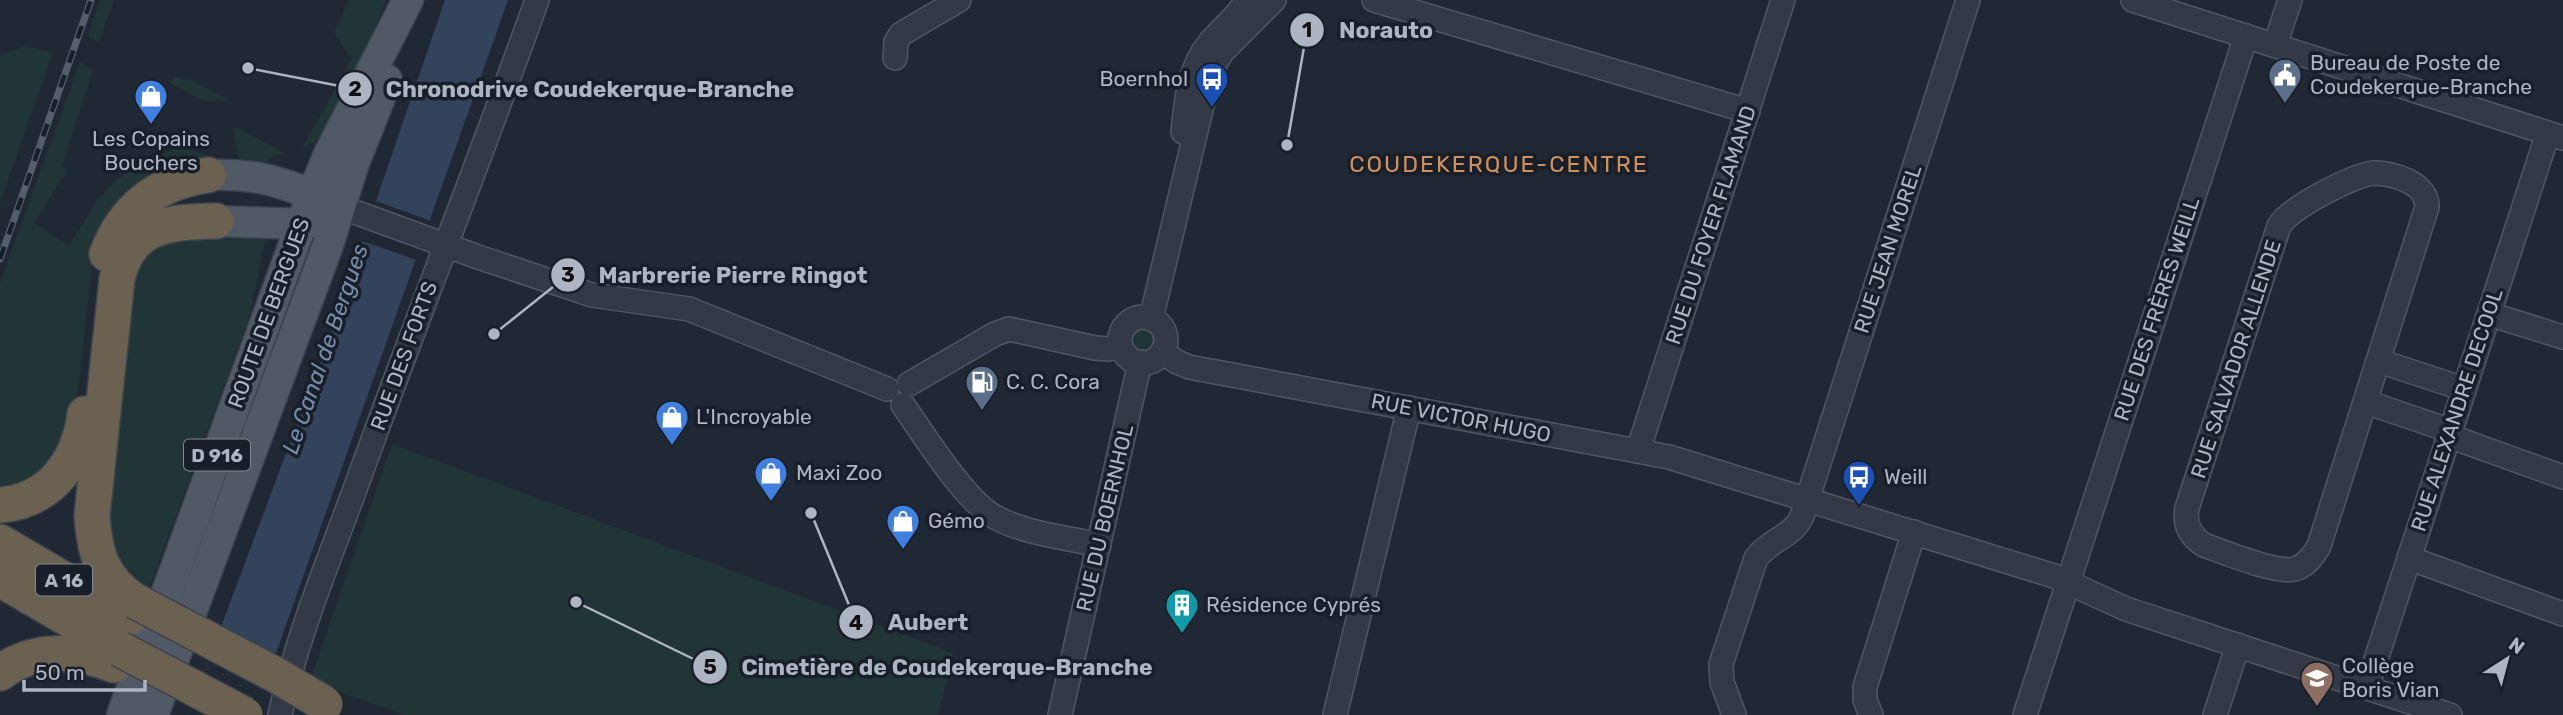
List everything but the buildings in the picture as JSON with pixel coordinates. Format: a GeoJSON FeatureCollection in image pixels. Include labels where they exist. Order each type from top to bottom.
{"type":"FeatureCollection","features":[{"type":"Feature","properties":{"kind":"highway"},"geometry":{"type":"LineString","coordinates":[[0,505],[28,499],[44,490],[63,473],[76,452],[86,407],[102,271],[121,225],[141,203],[157,191],[183,179],[208,175]]}},
{"type":"Feature","properties":{"kind":"highway"},"geometry":{"type":"LineString","coordinates":[[207,715],[124,633],[115,587],[103,569],[97,551],[92,516],[119,270],[134,244],[156,227],[183,222],[216,221]]}},
{"type":"Feature","properties":{"kind":"highway","name":"A 16"},"geometry":{"type":"LineString","coordinates":[[0,542],[124,633],[245,715]]}},
{"type":"Feature","properties":{"kind":"highway","name":"A 16"},"geometry":{"type":"LineString","coordinates":[[0,579],[124,633]]}},
{"type":"Feature","properties":{"kind":"highway"},"geometry":{"type":"LineString","coordinates":[[0,673],[25,659],[51,653],[78,654],[124,633],[276,675],[328,711]]}},
{"type":"Feature","properties":{"kind":"main road","name":"ROUTE DE BERGUES"},"geometry":{"type":"LineString","coordinates":[[122,715],[312,195],[330,154],[410,0]]}},
{"type":"Feature","properties":{"kind":"main road","name":"ROUTE DE BERGUES"},"geometry":{"type":"LineString","coordinates":[[153,715],[352,211],[356,157],[399,49],[410,0]]}},
{"type":"Feature","properties":{"kind":"main road"},"geometry":{"type":"LineString","coordinates":[[208,175],[261,177],[281,182],[352,211]]}},
{"type":"Feature","properties":{"kind":"main road"},"geometry":{"type":"LineString","coordinates":[[216,221],[301,224],[352,211]]}},
{"type":"Feature","properties":{"kind":"street","name":"RUE DES FORTS"},"geometry":{"type":"LineString","coordinates":[[280,715],[292,665],[412,331],[437,242],[496,117],[537,0]]}},
{"type":"Feature","properties":{"kind":"street"},"geometry":{"type":"LineString","coordinates":[[894,58],[896,42],[901,34],[959,0]]}},
{"type":"Feature","properties":{"kind":"street"},"geometry":{"type":"LineString","coordinates":[[1174,222],[1184,118],[1193,72],[1208,44],[1247,0]]}},
{"type":"Feature","properties":{"kind":"street"},"geometry":{"type":"LineString","coordinates":[[1151,319],[1213,66],[1222,52],[1274,0]]}},
{"type":"Feature","properties":{"kind":"street"},"geometry":{"type":"LineString","coordinates":[[1374,0],[1748,111]]}},
{"type":"Feature","properties":{"kind":"street","name":"RUE DU FOYER FLAMAND"},"geometry":{"type":"LineString","coordinates":[[1638,451],[1783,0]]}},
{"type":"Feature","properties":{"kind":"street","name":"RUE JEAN MOREL"},"geometry":{"type":"LineString","coordinates":[[1734,715],[1721,682],[1720,670],[1750,575],[1759,555],[1794,529],[1806,502],[1968,0]]}},
{"type":"Feature","properties":{"kind":"street"},"geometry":{"type":"LineString","coordinates":[[2133,0],[2555,135]]}},
{"type":"Feature","properties":{"kind":"street"},"geometry":{"type":"LineString","coordinates":[[2275,45],[2290,0]]}},
{"type":"Feature","properties":{"kind":"street","name":"RUE DES FRÈRES WEILL"},"geometry":{"type":"LineString","coordinates":[[2025,715],[2246,36]]}},
{"type":"Feature","properties":{"kind":"street","name":"RUE ALEXANDRE DECOOL"},"geometry":{"type":"LineString","coordinates":[[2367,687],[2489,314],[2555,135]]}},
{"type":"Feature","properties":{"kind":"street","name":"RUE SALVADOR ALLENDE"},"geometry":{"type":"LineString","coordinates":[[2378,173],[2416,185],[2428,202],[2379,361],[2321,540],[2306,563],[2294,569],[2278,569],[2211,547],[2193,536],[2185,521],[2187,508],[2279,226],[2295,210],[2358,177],[2378,173]]}},
{"type":"Feature","properties":{"kind":"street"},"geometry":{"type":"LineString","coordinates":[[352,211],[592,295],[685,307],[900,393],[968,494],[988,512],[1018,526],[1099,545]]}},
{"type":"Feature","properties":{"kind":"street"},"geometry":{"type":"LineString","coordinates":[[2489,314],[2563,337]]}},
{"type":"Feature","properties":{"kind":"street"},"geometry":{"type":"LineString","coordinates":[[1139,318],[1151,319],[1159,324],[1164,332],[1166,341],[1162,352],[1154,360],[1140,362],[1128,357],[1121,346],[1121,334],[1128,323],[1139,318]]}},
{"type":"Feature","properties":{"kind":"street"},"geometry":{"type":"LineString","coordinates":[[900,393],[995,334],[1009,329],[1095,348],[1121,346]]}},
{"type":"Feature","properties":{"kind":"street","name":"RUE VICTOR HUGO"},"geometry":{"type":"LineString","coordinates":[[1162,352],[1189,367],[1669,457],[1806,502],[1844,522],[1913,538],[2019,578],[2126,609],[2451,715]]}},
{"type":"Feature","properties":{"kind":"street"},"geometry":{"type":"LineString","coordinates":[[2379,361],[2464,389]]}},
{"type":"Feature","properties":{"kind":"street","name":"RUE DU BOERNHOL"},"geometry":{"type":"LineString","coordinates":[[1060,715],[1140,362]]}},
{"type":"Feature","properties":{"kind":"street"},"geometry":{"type":"LineString","coordinates":[[2366,402],[2563,477]]}},
{"type":"Feature","properties":{"kind":"street"},"geometry":{"type":"LineString","coordinates":[[1339,714],[1409,408]]}},
{"type":"Feature","properties":{"kind":"street"},"geometry":{"type":"LineString","coordinates":[[1871,715],[1865,700],[1865,687],[1913,538]]}},
{"type":"Feature","properties":{"kind":"street"},"geometry":{"type":"LineString","coordinates":[[2409,558],[2563,614]]}},
{"type":"Feature","properties":{"kind":"street"},"geometry":{"type":"LineString","coordinates":[[2215,715],[2238,645]]}},
{"type":"Feature","properties":{"kind":"shaded area"},"geometry":{"type":"Polygon","coordinates":[[[100,0],[114,0],[99,42],[88,36],[100,0]]]}},
{"type":"Feature","properties":{"kind":"shaded area"},"geometry":{"type":"Polygon","coordinates":[[[349,0],[386,0],[365,53],[328,127],[316,141],[302,148],[352,59],[334,33],[349,0]]]}},
{"type":"Feature","properties":{"kind":"shaded area"},"geometry":{"type":"Polygon","coordinates":[[[25,46],[53,52],[0,203],[0,55],[25,46]]]}},
{"type":"Feature","properties":{"kind":"shaded area"},"geometry":{"type":"Polygon","coordinates":[[[80,62],[93,70],[62,166],[67,171],[34,223],[69,246],[96,202],[116,180],[152,158],[179,147],[207,155],[205,161],[100,242],[91,273],[73,436],[46,474],[0,493],[0,283],[80,62]]]}},
{"type":"Feature","properties":{"kind":"shaded area"},"geometry":{"type":"Polygon","coordinates":[[[175,76],[186,81],[188,78],[231,101],[203,101],[170,83],[175,76]]]}},
{"type":"Feature","properties":{"kind":"shaded area"},"geometry":{"type":"Polygon","coordinates":[[[233,128],[238,128],[286,154],[274,155],[263,165],[244,163],[238,156],[233,128]]]}},
{"type":"Feature","properties":{"kind":"shaded area"},"geometry":{"type":"Polygon","coordinates":[[[181,230],[267,238],[251,312],[147,594],[112,558],[106,536],[131,262],[181,230]]]}},
{"type":"Feature","properties":{"kind":"shaded area"},"geometry":{"type":"Polygon","coordinates":[[[1143,328],[1152,331],[1155,340],[1152,349],[1143,352],[1134,349],[1131,340],[1134,331],[1143,328]]]}},
{"type":"Feature","properties":{"kind":"shaded area"},"geometry":{"type":"Polygon","coordinates":[[[392,444],[953,653],[938,715],[404,715],[310,681],[392,444]]]}},
{"type":"Feature","properties":{"kind":"water"},"geometry":{"type":"Polygon","coordinates":[[[445,0],[508,0],[254,715],[188,715],[324,352],[445,0]]]}},
{"type":"Feature","properties":{"kind":"pier"},"geometry":{"type":"Polygon","coordinates":[[[376,201],[431,221],[417,260],[362,241],[376,201]]]}},
{"type":"Feature","properties":{"kind":"pier"},"geometry":{"type":"Polygon","coordinates":[[[221,628],[275,656],[254,715],[188,715],[221,628]]]}},
{"type":"Feature","properties":{"kind":"railway"},"geometry":{"type":"LineString","coordinates":[[0,259],[91,0]]}},
{"type":"Feature","properties":{"kind":"place","name":"Chronodrive Coudekerque-Branche"},"geometry":{"type":"Point","coordinates":[248,68]}},
{"type":"Feature","properties":{"kind":"place","name":"Bureau de Poste de Coudekerque-Branche"},"geometry":{"type":"Point","coordinates":[2285,105]}},
{"type":"Feature","properties":{"kind":"place","name":"Boernhol"},"geometry":{"type":"Point","coordinates":[1212,109]}},
{"type":"Feature","properties":{"kind":"place","name":"Les Copains Bouchers"},"geometry":{"type":"Point","coordinates":[151,126]}},
{"type":"Feature","properties":{"kind":"place","name":"Norauto"},"geometry":{"type":"Point","coordinates":[1287,145]}},
{"type":"Feature","properties":{"kind":"place","name":"Marbrerie Pierre Ringot"},"geometry":{"type":"Point","coordinates":[494,334]}},
{"type":"Feature","properties":{"kind":"place","name":"C. C. Cora"},"geometry":{"type":"Point","coordinates":[982,412]}},
{"type":"Feature","properties":{"kind":"place","name":"L'Incroyable"},"geometry":{"type":"Point","coordinates":[672,447]}},
{"type":"Feature","properties":{"kind":"place","name":"Maxi Zoo"},"geometry":{"type":"Point","coordinates":[771,503]}},
{"type":"Feature","properties":{"kind":"place","name":"Weill"},"geometry":{"type":"Point","coordinates":[1859,507]}},
{"type":"Feature","properties":{"kind":"place","name":"Aubert"},"geometry":{"type":"Point","coordinates":[811,513]}},
{"type":"Feature","properties":{"kind":"place","name":"Gémo"},"geometry":{"type":"Point","coordinates":[903,551]}},
{"type":"Feature","properties":{"kind":"place","name":"Cimetière de Coudekerque-Branche"},"geometry":{"type":"Point","coordinates":[576,602]}},
{"type":"Feature","properties":{"kind":"place","name":"Résidence Cyprés"},"geometry":{"type":"Point","coordinates":[1182,635]}},
{"type":"Feature","properties":{"kind":"place","name":"Collège Boris Vian"},"geometry":{"type":"Point","coordinates":[2317,708]}},
{"type":"Feature","properties":{"kind":"district","name":"COUDEKERQUE-CENTRE"},"geometry":{"type":"Point","coordinates":[1499,164]}},
{"type":"Feature","properties":{"kind":"water label","name":"Le Canal de Bergues"},"geometry":{"type":"Point","coordinates":[325,349]}}]}
